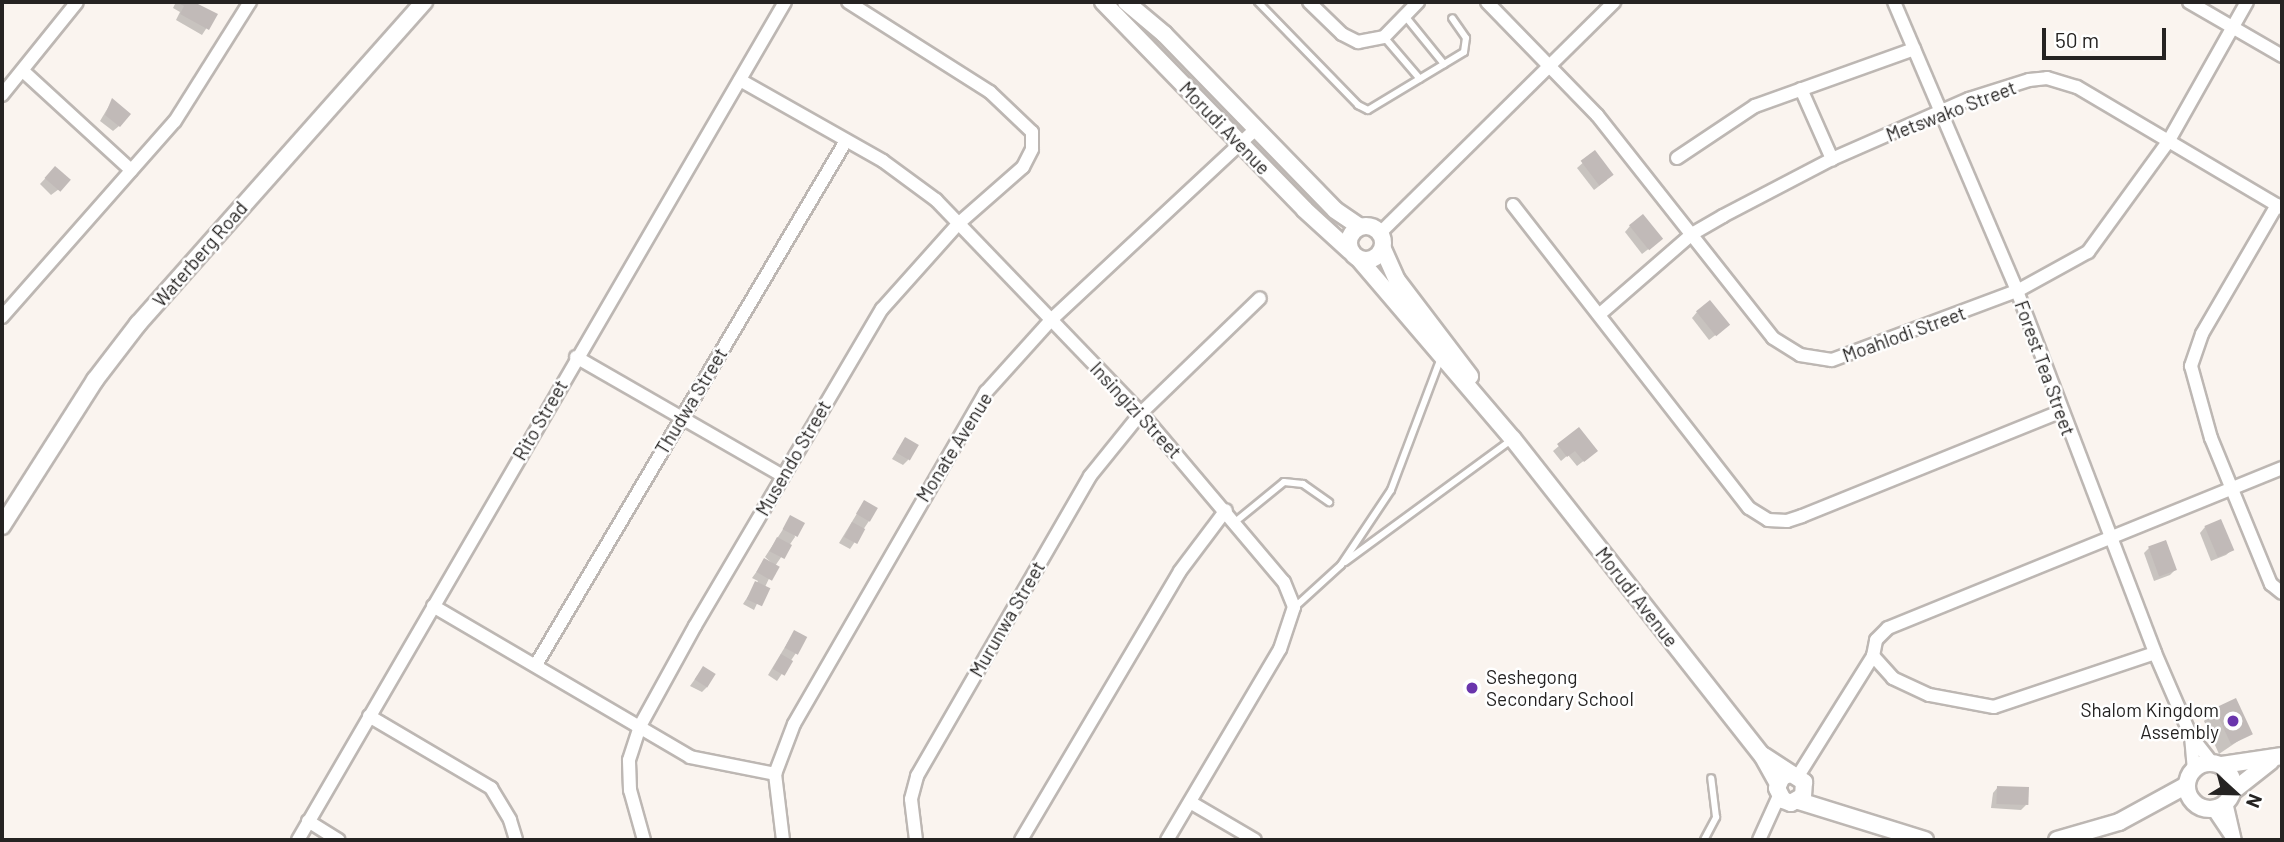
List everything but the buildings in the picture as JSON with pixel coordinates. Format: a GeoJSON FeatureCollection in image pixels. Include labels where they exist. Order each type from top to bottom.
{"type":"FeatureCollection","features":[{"type":"Feature","properties":{"kind":"street"},"geometry":{"type":"LineString","coordinates":[[2,95],[77,2]]}},
{"type":"Feature","properties":{"kind":"street"},"geometry":{"type":"LineString","coordinates":[[2,317],[191,101],[250,2]]}},
{"type":"Feature","properties":{"kind":"street","name":"Waterberg Road"},"geometry":{"type":"LineString","coordinates":[[2,526],[94,380],[138,324],[424,2]]}},
{"type":"Feature","properties":{"kind":"street","name":"Rito Street"},"geometry":{"type":"LineString","coordinates":[[298,840],[576,356],[785,2]]}},
{"type":"Feature","properties":{"kind":"street","name":"Musendo Street"},"geometry":{"type":"LineString","coordinates":[[644,840],[628,776],[640,726],[782,476],[882,309],[958,224],[1023,167],[1034,139],[1023,119],[975,81],[848,2]]}},
{"type":"Feature","properties":{"kind":"street","name":"Morudi Avenue"},"geometry":{"type":"LineString","coordinates":[[1102,2],[1240,144],[1354,255],[1513,439],[1762,755],[1792,788],[1832,808],[1925,840]]}},
{"type":"Feature","properties":{"kind":"street","name":"Morudi Avenue"},"geometry":{"type":"LineString","coordinates":[[1126,2],[1164,34],[1335,210],[1381,241],[1397,280],[1448,343],[1513,439]]}},
{"type":"Feature","properties":{"kind":"street"},"geometry":{"type":"LineString","coordinates":[[1309,2],[1351,40],[1377,41],[1418,2]]}},
{"type":"Feature","properties":{"kind":"street","name":"Moahlodi Street"},"geometry":{"type":"LineString","coordinates":[[1487,2],[1551,65],[1631,155],[1773,338],[1816,360],[1851,356],[2017,291],[2077,260],[2097,243],[2168,142],[2247,2]]}},
{"type":"Feature","properties":{"kind":"street"},"geometry":{"type":"LineString","coordinates":[[1360,227],[1349,239],[1354,255],[1370,260],[1381,241],[1614,2]]}},
{"type":"Feature","properties":{"kind":"street","name":"Forest Tea Street"},"geometry":{"type":"LineString","coordinates":[[1894,2],[2017,291],[2060,412],[2190,736],[2194,769]]}},
{"type":"Feature","properties":{"kind":"street"},"geometry":{"type":"LineString","coordinates":[[2189,2],[2282,56]]}},
{"type":"Feature","properties":{"kind":"street"},"geometry":{"type":"LineString","coordinates":[[1677,158],[1755,107],[1914,49]]}},
{"type":"Feature","properties":{"kind":"street"},"geometry":{"type":"LineString","coordinates":[[23,71],[131,170]]}},
{"type":"Feature","properties":{"kind":"street","name":"Metswako Street"},"geometry":{"type":"LineString","coordinates":[[1600,314],[1692,234],[1832,159],[1994,91],[2047,78],[2077,87],[2280,206]]}},
{"type":"Feature","properties":{"kind":"street","name":"Insingizi Street"},"geometry":{"type":"LineString","coordinates":[[740,80],[907,176],[958,224],[1052,319],[1227,510],[1284,582],[1294,607]]}},
{"type":"Feature","properties":{"kind":"street"},"geometry":{"type":"LineString","coordinates":[[1801,89],[1832,159]]}},
{"type":"Feature","properties":{"kind":"street","name":"Monate Avenue"},"geometry":{"type":"LineString","coordinates":[[783,840],[775,774],[807,697],[986,392],[1052,319],[1255,130]]}},
{"type":"Feature","properties":{"kind":"street","name":"Thudwa Street"},"geometry":{"type":"LineString","coordinates":[[537,663],[846,141]]}},
{"type":"Feature","properties":{"kind":"street"},"geometry":{"type":"LineString","coordinates":[[1513,205],[1749,508],[1768,520],[1787,521],[2060,412]]}},
{"type":"Feature","properties":{"kind":"street"},"geometry":{"type":"LineString","coordinates":[[2280,206],[2192,355],[2192,381],[2271,584],[2282,593]]}},
{"type":"Feature","properties":{"kind":"street","name":"Murunwa Street"},"geometry":{"type":"LineString","coordinates":[[916,840],[911,799],[917,776],[1090,476],[1141,414],[1260,298]]}},
{"type":"Feature","properties":{"kind":"street"},"geometry":{"type":"LineString","coordinates":[[576,356],[782,476]]}},
{"type":"Feature","properties":{"kind":"street"},"geometry":{"type":"LineString","coordinates":[[1759,840],[1874,656],[1876,640],[1888,628],[2282,468]]}},
{"type":"Feature","properties":{"kind":"street"},"geometry":{"type":"LineString","coordinates":[[1021,840],[1180,571],[1227,510]]}},
{"type":"Feature","properties":{"kind":"street"},"geometry":{"type":"LineString","coordinates":[[433,606],[537,663],[690,757],[775,774]]}},
{"type":"Feature","properties":{"kind":"street"},"geometry":{"type":"LineString","coordinates":[[1167,840],[1280,649],[1294,607]]}},
{"type":"Feature","properties":{"kind":"street"},"geometry":{"type":"LineString","coordinates":[[1874,656],[1893,678],[1929,695],[1994,707],[2155,653]]}},
{"type":"Feature","properties":{"kind":"street"},"geometry":{"type":"LineString","coordinates":[[369,716],[491,788],[516,840]]}},
{"type":"Feature","properties":{"kind":"street","name":"Forest Tea Street"},"geometry":{"type":"LineString","coordinates":[[2190,736],[2216,764]]}},
{"type":"Feature","properties":{"kind":"street"},"geometry":{"type":"LineString","coordinates":[[2057,840],[2106,826],[2152,806],[2187,785],[2194,769],[2278,757]]}},
{"type":"Feature","properties":{"kind":"street"},"geometry":{"type":"LineString","coordinates":[[2152,806],[2224,801],[2278,757]]}},
{"type":"Feature","properties":{"kind":"street"},"geometry":{"type":"LineString","coordinates":[[2216,764],[2233,780],[2224,801],[2235,840]]}},
{"type":"Feature","properties":{"kind":"street"},"geometry":{"type":"LineString","coordinates":[[2187,785],[2194,802]]}},
{"type":"Feature","properties":{"kind":"street"},"geometry":{"type":"LineString","coordinates":[[1190,802],[1255,840]]}},
{"type":"Feature","properties":{"kind":"street"},"geometry":{"type":"LineString","coordinates":[[308,821],[338,840]]}},
{"type":"Feature","properties":{"kind":"lane"},"geometry":{"type":"LineString","coordinates":[[1258,2],[1358,105],[1376,108],[1464,52],[1466,44],[1452,18]]}},
{"type":"Feature","properties":{"kind":"lane"},"geometry":{"type":"LineString","coordinates":[[1405,16],[1444,64]]}},
{"type":"Feature","properties":{"kind":"lane"},"geometry":{"type":"LineString","coordinates":[[1384,37],[1420,79]]}},
{"type":"Feature","properties":{"kind":"lane"},"geometry":{"type":"LineString","coordinates":[[1341,565],[1391,489],[1442,356]]}},
{"type":"Feature","properties":{"kind":"lane"},"geometry":{"type":"LineString","coordinates":[[1294,607],[1341,565],[1513,439]]}},
{"type":"Feature","properties":{"kind":"lane"},"geometry":{"type":"LineString","coordinates":[[1235,522],[1284,482],[1303,484],[1329,502]]}},
{"type":"Feature","properties":{"kind":"lane"},"geometry":{"type":"LineString","coordinates":[[1704,840],[1716,817],[1711,778]]}},
{"type":"Feature","properties":{"kind":"place","name":"Seshegong Secondary School"},"geometry":{"type":"Point","coordinates":[1472,688]}},
{"type":"Feature","properties":{"kind":"place","name":"Shalom Kingdom Assembly"},"geometry":{"type":"Point","coordinates":[2233,721]}}]}
